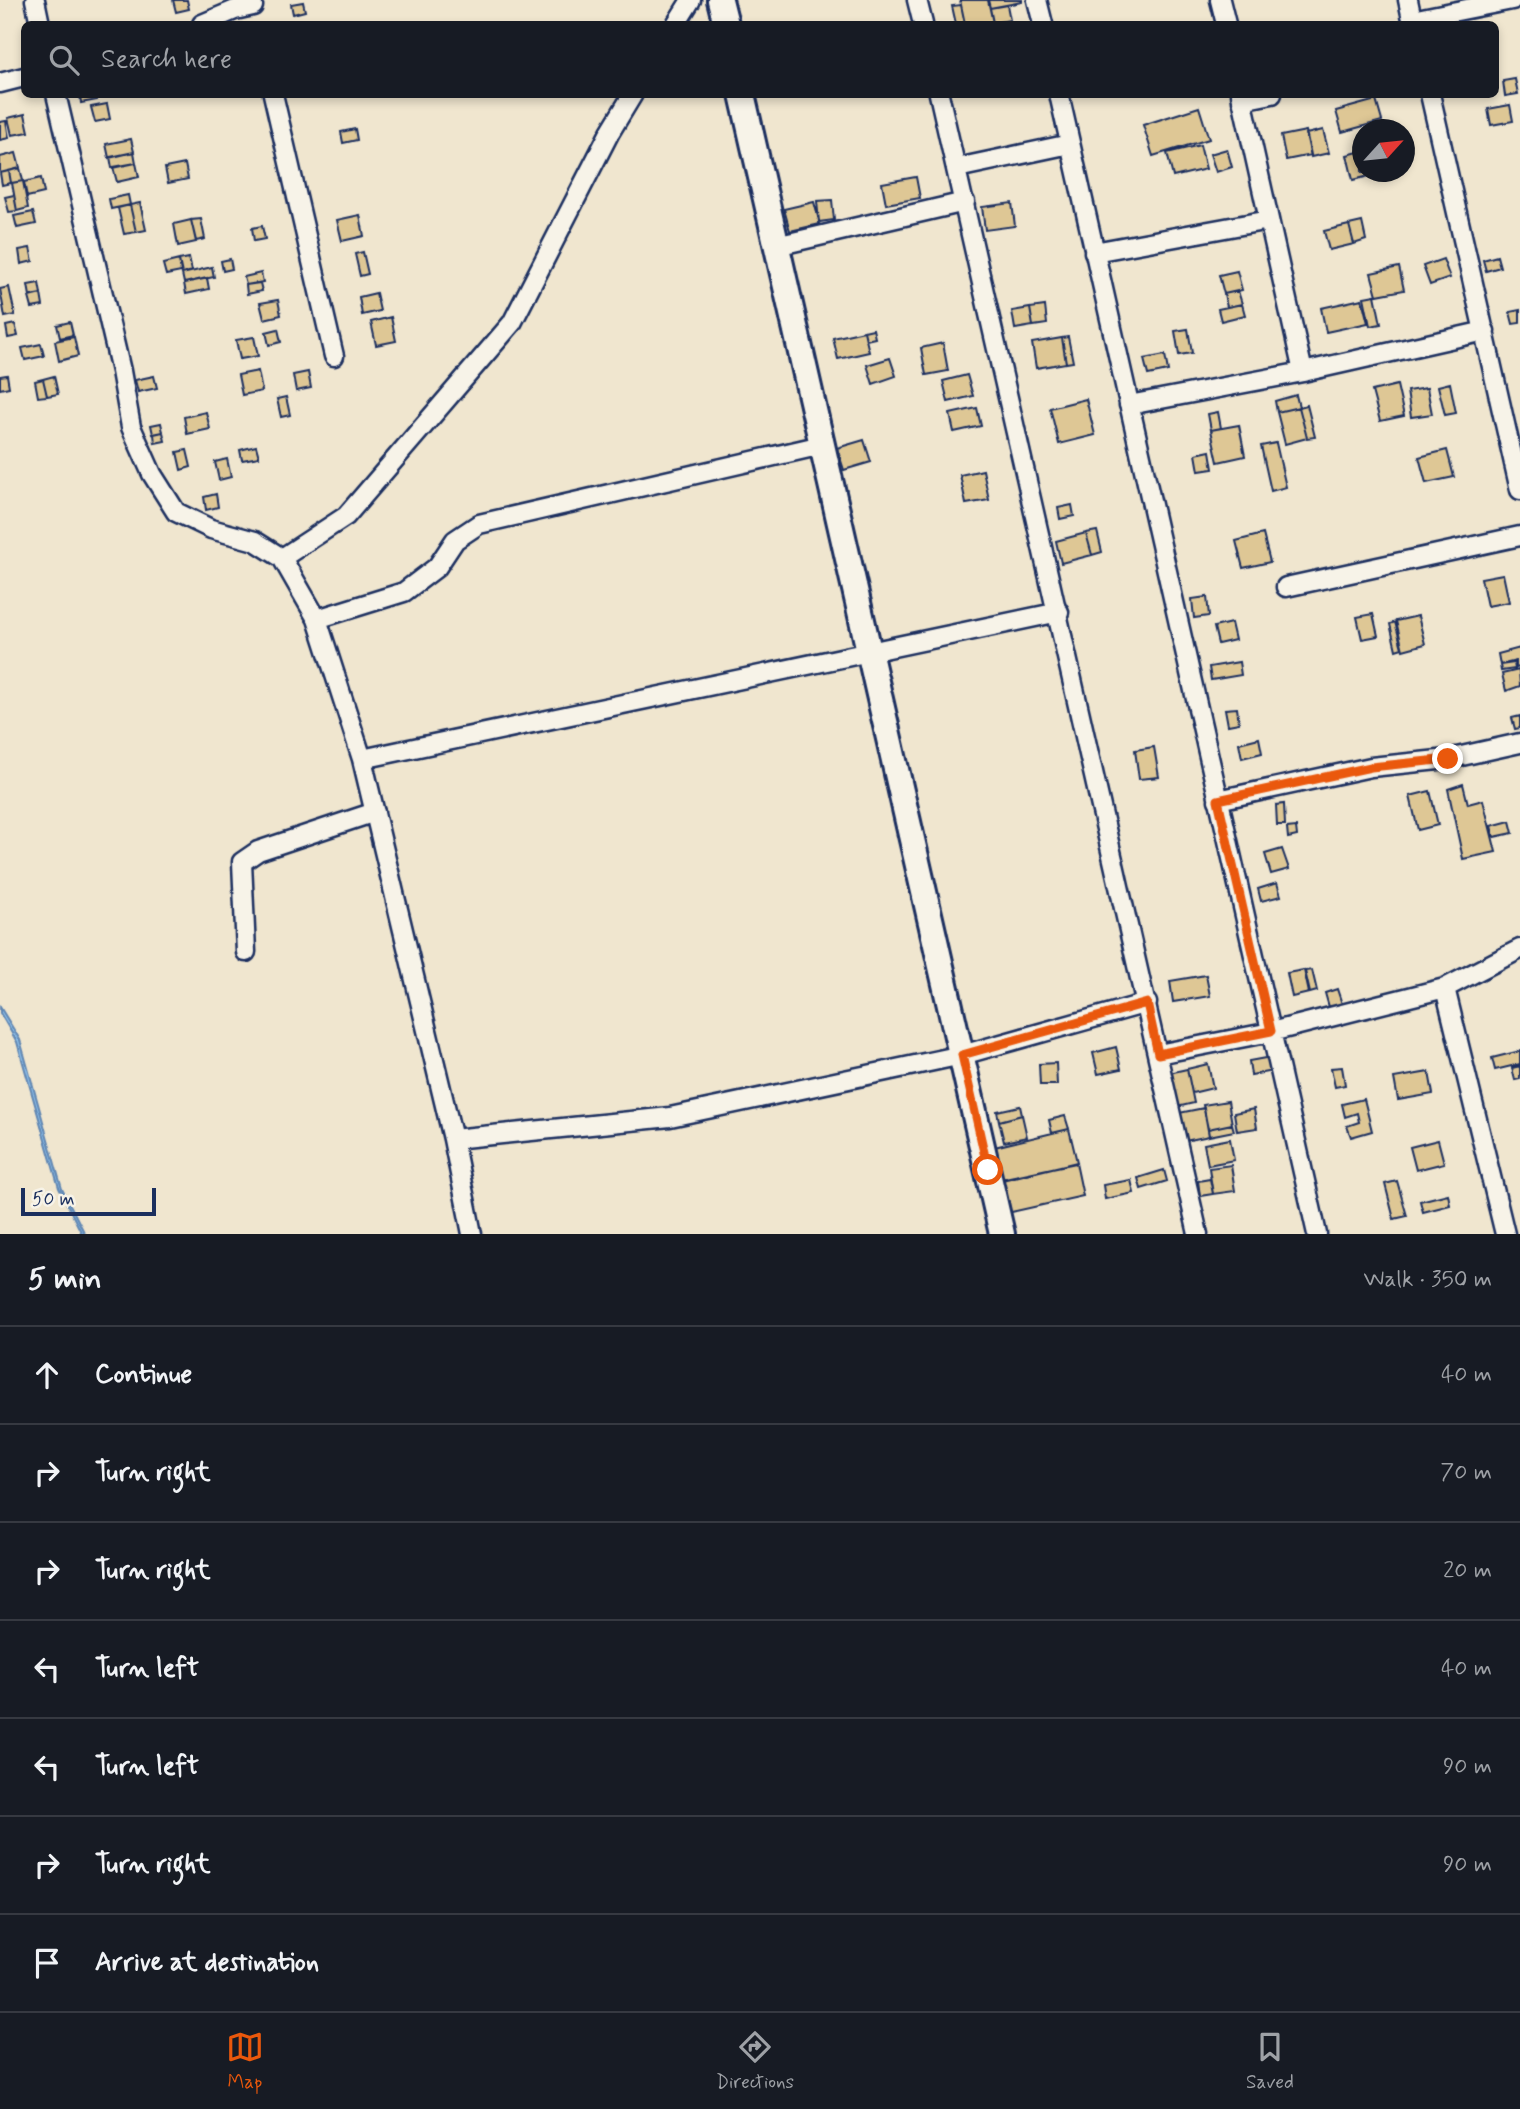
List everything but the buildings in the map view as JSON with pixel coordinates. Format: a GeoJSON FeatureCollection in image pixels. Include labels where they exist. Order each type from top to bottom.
{"type":"FeatureCollection","features":[{"type":"Feature","properties":{"kind":"street"},"geometry":{"type":"LineString","coordinates":[[34,0],[39,21]]}},
{"type":"Feature","properties":{"kind":"street"},"geometry":{"type":"LineString","coordinates":[[678,21],[691,0]]}},
{"type":"Feature","properties":{"kind":"street"},"geometry":{"type":"LineString","coordinates":[[720,0],[725,21]]}},
{"type":"Feature","properties":{"kind":"street"},"geometry":{"type":"LineString","coordinates":[[917,0],[922,21]]}},
{"type":"Feature","properties":{"kind":"street"},"geometry":{"type":"LineString","coordinates":[[1037,0],[1042,21]]}},
{"type":"Feature","properties":{"kind":"street"},"geometry":{"type":"LineString","coordinates":[[1220,0],[1225,21]]}},
{"type":"Feature","properties":{"kind":"street"},"geometry":{"type":"LineString","coordinates":[[1408,0],[1413,21]]}},
{"type":"Feature","properties":{"kind":"street"},"geometry":{"type":"LineString","coordinates":[[1418,21],[1512,0]]}},
{"type":"Feature","properties":{"kind":"street"},"geometry":{"type":"LineString","coordinates":[[209,21],[252,3],[256,21]]}},
{"type":"Feature","properties":{"kind":"street"},"geometry":{"type":"LineString","coordinates":[[0,83],[21,78]]}},
{"type":"Feature","properties":{"kind":"street"},"geometry":{"type":"LineString","coordinates":[[58,98],[121,371],[131,427],[152,474],[176,512],[211,529],[256,541],[282,558],[317,619],[362,759],[453,1139],[472,1234]]}},
{"type":"Feature","properties":{"kind":"street"},"geometry":{"type":"LineString","coordinates":[[275,98],[334,356]]}},
{"type":"Feature","properties":{"kind":"street"},"geometry":{"type":"LineString","coordinates":[[282,558],[346,516],[512,323],[610,132],[631,98]]}},
{"type":"Feature","properties":{"kind":"street"},"geometry":{"type":"LineString","coordinates":[[743,98],[1002,1234]]}},
{"type":"Feature","properties":{"kind":"street"},"geometry":{"type":"LineString","coordinates":[[941,98],[1198,1234]]}},
{"type":"Feature","properties":{"kind":"street"},"geometry":{"type":"LineString","coordinates":[[1060,98],[1317,1234]]}},
{"type":"Feature","properties":{"kind":"street"},"geometry":{"type":"LineString","coordinates":[[1242,98],[1303,372]]}},
{"type":"Feature","properties":{"kind":"street"},"geometry":{"type":"LineString","coordinates":[[1431,98],[1520,490]]}},
{"type":"Feature","properties":{"kind":"street"},"geometry":{"type":"LineString","coordinates":[[957,168],[1070,144]]}},
{"type":"Feature","properties":{"kind":"street"},"geometry":{"type":"LineString","coordinates":[[776,246],[965,202]]}},
{"type":"Feature","properties":{"kind":"street"},"geometry":{"type":"LineString","coordinates":[[1094,252],[1269,220]]}},
{"type":"Feature","properties":{"kind":"street"},"geometry":{"type":"LineString","coordinates":[[1129,405],[1303,372],[1485,331]]}},
{"type":"Feature","properties":{"kind":"street"},"geometry":{"type":"LineString","coordinates":[[317,619],[404,592],[437,567],[455,540],[479,524],[822,445]]}},
{"type":"Feature","properties":{"kind":"street"},"geometry":{"type":"LineString","coordinates":[[1286,587],[1520,536]]}},
{"type":"Feature","properties":{"kind":"street"},"geometry":{"type":"LineString","coordinates":[[362,759],[1059,612]]}},
{"type":"Feature","properties":{"kind":"street"},"geometry":{"type":"LineString","coordinates":[[1218,800],[1371,767],[1448,759],[1520,743]]}},
{"type":"Feature","properties":{"kind":"street"},"geometry":{"type":"LineString","coordinates":[[246,952],[242,862],[258,851],[375,812]]}},
{"type":"Feature","properties":{"kind":"street"},"geometry":{"type":"LineString","coordinates":[[1158,1054],[1271,1031],[1445,988],[1520,949]]}},
{"type":"Feature","properties":{"kind":"street"},"geometry":{"type":"LineString","coordinates":[[1445,988],[1504,1234]]}},
{"type":"Feature","properties":{"kind":"street"},"geometry":{"type":"LineString","coordinates":[[453,1139],[670,1117],[962,1055],[1147,1003]]}},
{"type":"Feature","properties":{"kind":"water"},"geometry":{"type":"Polygon","coordinates":[[[0,1007],[20,1040],[62,1189],[85,1234],[82,1234],[59,1188],[17,1042],[0,1013],[0,1007]]]}},
{"type":"Feature","properties":{"kind":"route"},"geometry":{"type":"LineString","coordinates":[[988,1170],[962,1055],[1147,1003],[1158,1054],[1271,1031],[1218,800],[1371,767],[1448,759]]}}]}
